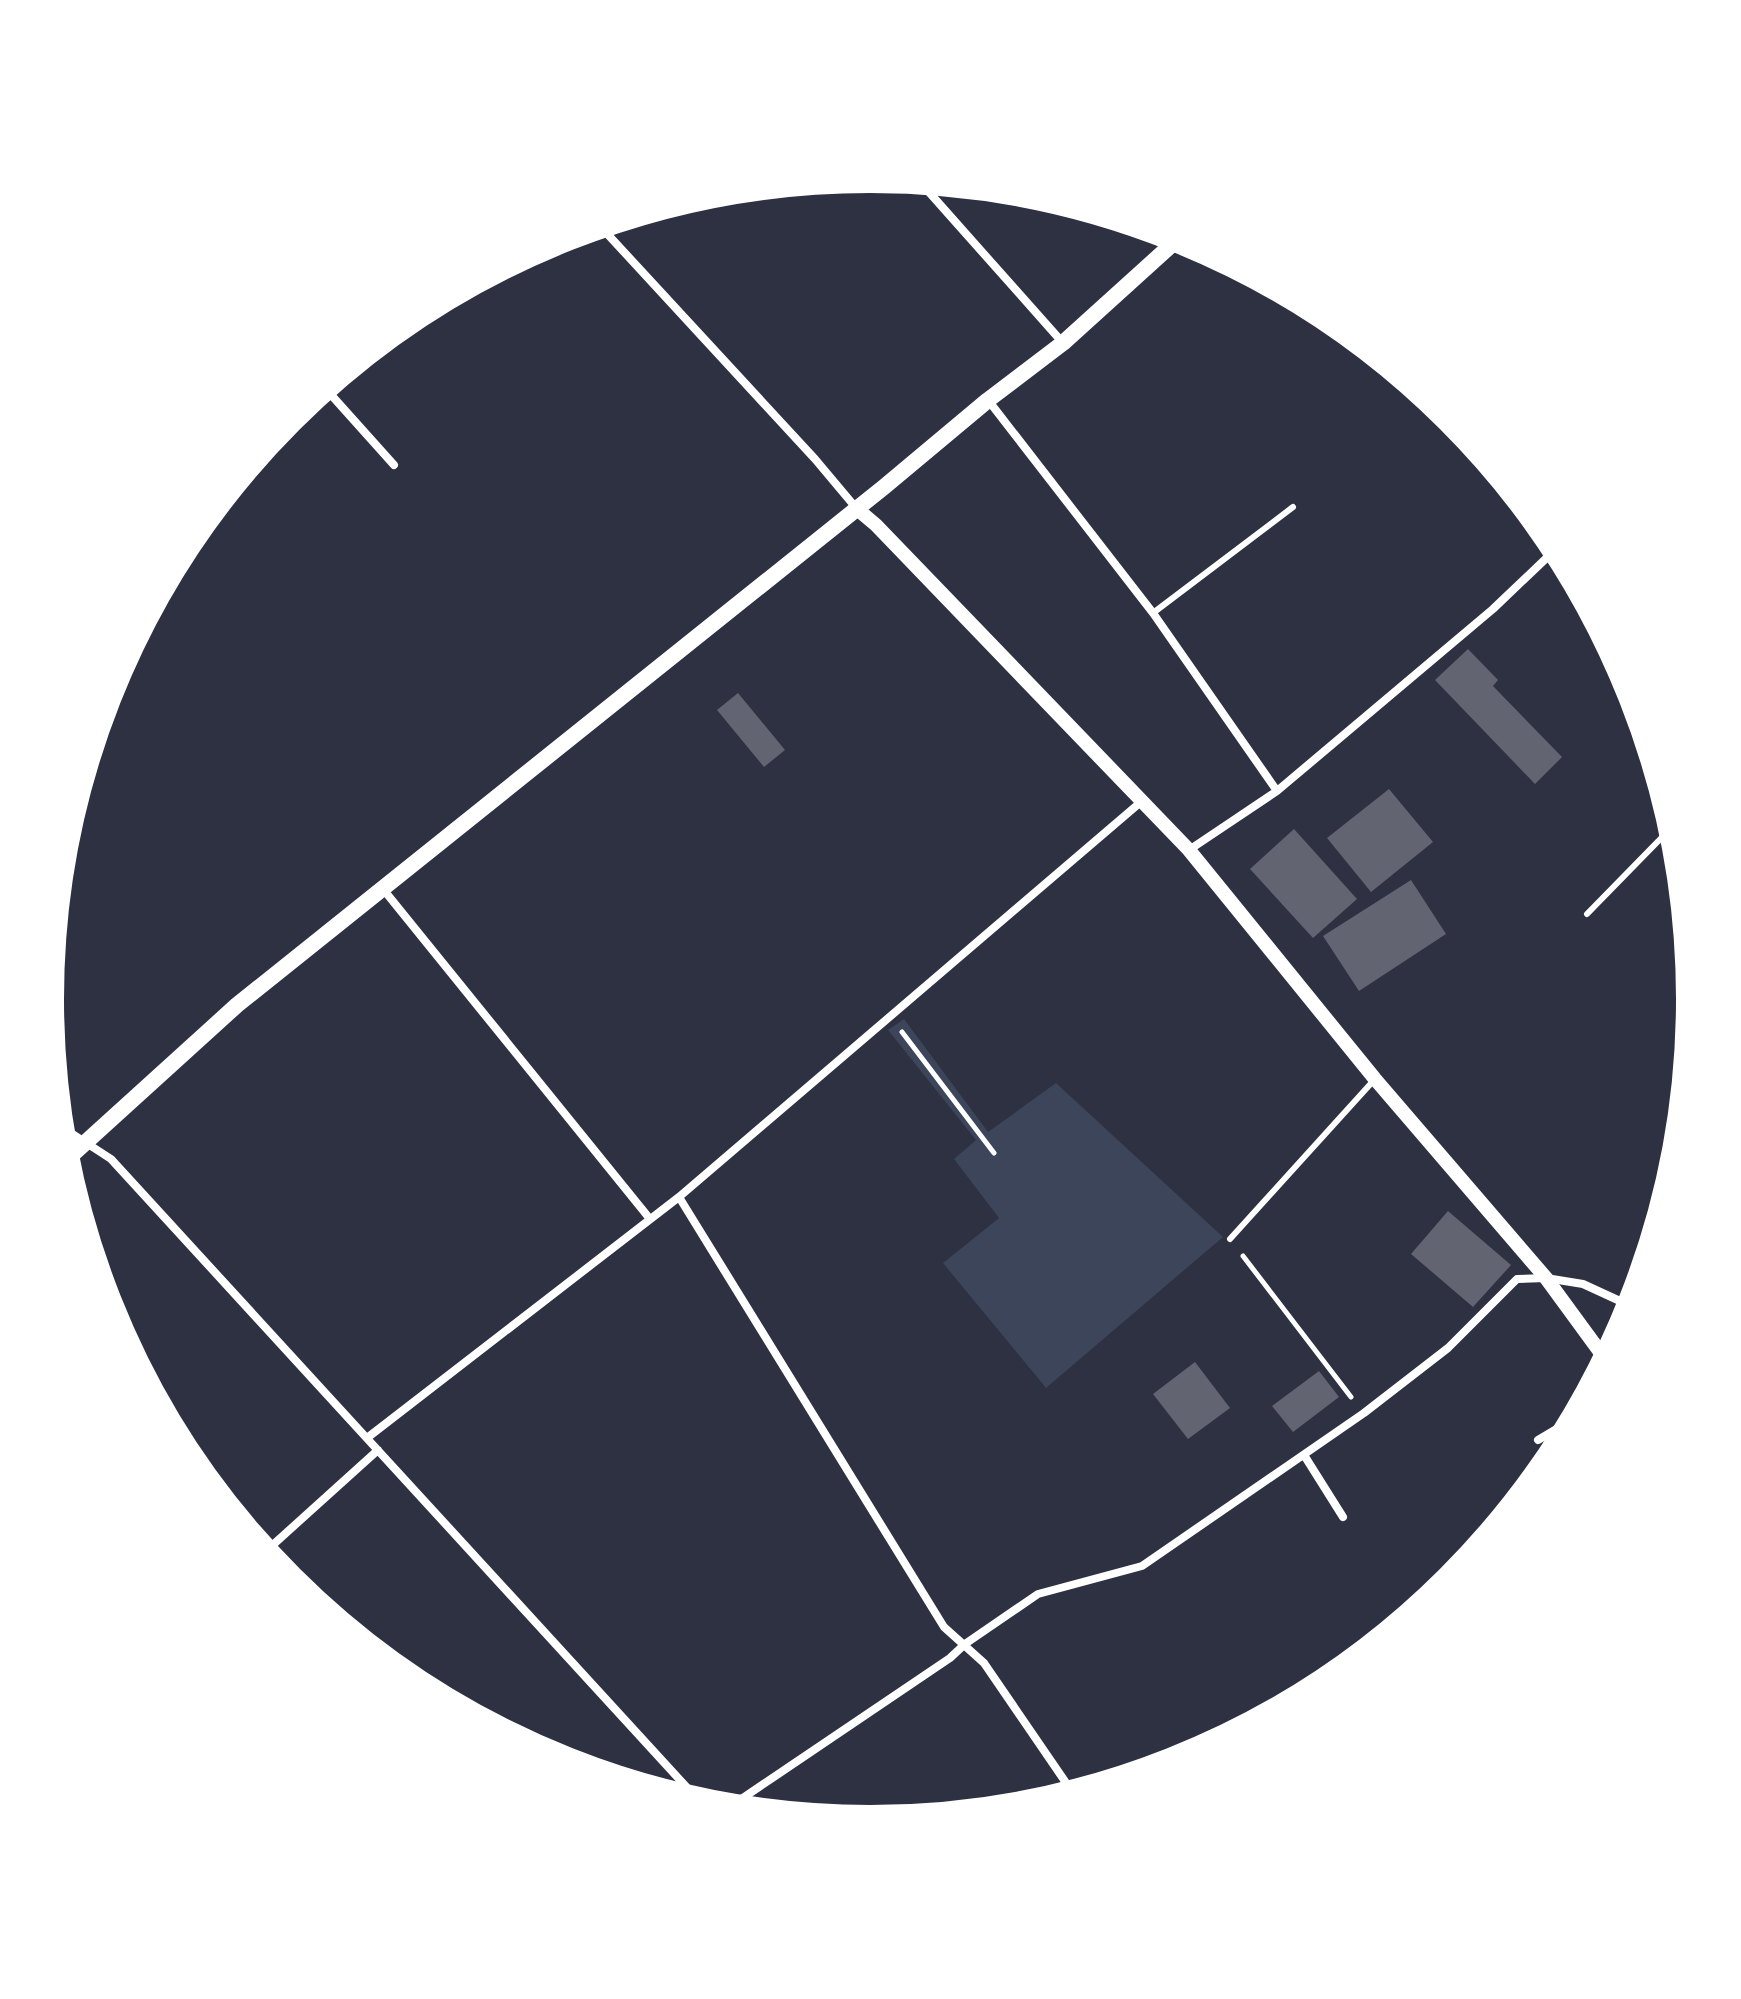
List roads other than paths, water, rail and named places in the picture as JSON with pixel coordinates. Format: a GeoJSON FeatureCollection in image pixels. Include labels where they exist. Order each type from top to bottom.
{"type":"FeatureCollection","features":[{"type":"Feature","properties":{"kind":"main road"},"geometry":{"type":"LineString","coordinates":[[77,1150],[237,1005],[857,509],[988,400],[1063,343],[1168,248]]}},
{"type":"Feature","properties":{"kind":"street"},"geometry":{"type":"LineString","coordinates":[[930,194],[1063,343]]}},
{"type":"Feature","properties":{"kind":"street"},"geometry":{"type":"LineString","coordinates":[[608,235],[815,459],[857,509],[876,525],[1189,850],[1375,1079],[1546,1278],[1599,1350]]}},
{"type":"Feature","properties":{"kind":"street"},"geometry":{"type":"LineString","coordinates":[[332,396],[394,465]]}},
{"type":"Feature","properties":{"kind":"street"},"geometry":{"type":"LineString","coordinates":[[988,400],[1153,613],[1277,791]]}},
{"type":"Feature","properties":{"kind":"street"},"geometry":{"type":"LineString","coordinates":[[1189,850],[1277,791],[1493,609],[1547,557]]}},
{"type":"Feature","properties":{"kind":"street"},"geometry":{"type":"LineString","coordinates":[[367,1438],[679,1197],[1142,801]]}},
{"type":"Feature","properties":{"kind":"street"},"geometry":{"type":"LineString","coordinates":[[383,889],[650,1219]]}},
{"type":"Feature","properties":{"kind":"street"},"geometry":{"type":"LineString","coordinates":[[74,1136],[111,1159],[685,1786]]}},
{"type":"Feature","properties":{"kind":"street"},"geometry":{"type":"LineString","coordinates":[[679,1197],[944,1627],[984,1663],[1066,1783]]}},
{"type":"Feature","properties":{"kind":"street"},"geometry":{"type":"LineString","coordinates":[[744,1797],[950,1658],[965,1644],[1038,1594],[1142,1566],[1364,1413],[1448,1348],[1517,1279],[1546,1278],[1583,1284],[1620,1301]]}},
{"type":"Feature","properties":{"kind":"street"},"geometry":{"type":"LineString","coordinates":[[1538,1440],[1555,1430]]}},
{"type":"Feature","properties":{"kind":"street"},"geometry":{"type":"LineString","coordinates":[[274,1544],[378,1450]]}},
{"type":"Feature","properties":{"kind":"street"},"geometry":{"type":"LineString","coordinates":[[1304,1455],[1343,1517]]}},
{"type":"Feature","properties":{"kind":"lane"},"geometry":{"type":"LineString","coordinates":[[1153,613],[1293,507]]}},
{"type":"Feature","properties":{"kind":"lane"},"geometry":{"type":"LineString","coordinates":[[1587,914],[1662,837]]}},
{"type":"Feature","properties":{"kind":"lane"},"geometry":{"type":"LineString","coordinates":[[1230,1239],[1375,1079]]}}]}
